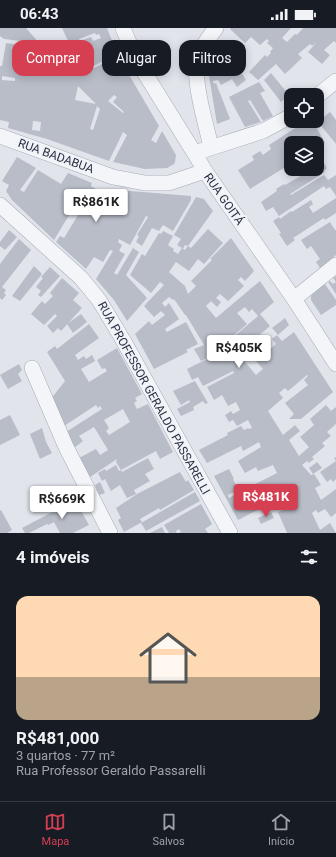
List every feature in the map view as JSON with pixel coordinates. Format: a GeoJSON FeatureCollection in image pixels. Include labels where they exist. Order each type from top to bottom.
{"type":"FeatureCollection","features":[{"type":"Feature","properties":{"kind":"street","name":"RUA GOITÁ"},"geometry":{"type":"LineString","coordinates":[[123,28],[136,58],[205,171],[294,299],[336,364]]}},
{"type":"Feature","properties":{"kind":"street"},"geometry":{"type":"LineString","coordinates":[[211,147],[196,79],[197,61],[208,38],[216,28]]}},
{"type":"Feature","properties":{"kind":"street"},"geometry":{"type":"LineString","coordinates":[[324,90],[336,81]]}},
{"type":"Feature","properties":{"kind":"street"},"geometry":{"type":"LineString","coordinates":[[195,154],[211,147],[263,131],[284,120]]}},
{"type":"Feature","properties":{"kind":"street","name":"RUA BADABUA"},"geometry":{"type":"LineString","coordinates":[[0,136],[113,177],[145,183],[169,183],[205,171]]}},
{"type":"Feature","properties":{"kind":"street","name":"RUA PROFESSOR GERALDO PASSARELLI"},"geometry":{"type":"LineString","coordinates":[[0,205],[81,278],[99,300],[123,340],[230,533]]}},
{"type":"Feature","properties":{"kind":"street"},"geometry":{"type":"LineString","coordinates":[[294,299],[336,265]]}},
{"type":"Feature","properties":{"kind":"street"},"geometry":{"type":"LineString","coordinates":[[32,368],[66,447],[110,533]]}},
{"type":"Feature","properties":{"kind":"building"},"geometry":{"type":"Polygon","coordinates":[[[0,28],[26,28],[36,40],[12,40],[4,39],[0,36],[0,28]]]}},
{"type":"Feature","properties":{"kind":"building"},"geometry":{"type":"Polygon","coordinates":[[[62,28],[107,28],[112,40],[102,40],[102,62],[94,66],[94,41],[101,38],[99,34],[96,35],[95,33],[80,40],[68,40],[62,28]]]}},
{"type":"Feature","properties":{"kind":"building"},"geometry":{"type":"Polygon","coordinates":[[[291,28],[282,38],[287,42],[295,34],[297,35],[303,28],[336,28],[336,43],[334,41],[324,50],[330,55],[322,64],[308,52],[316,43],[312,46],[310,44],[298,54],[302,58],[285,74],[276,64],[258,80],[249,72],[265,55],[267,57],[271,53],[270,52],[273,48],[267,43],[269,41],[267,39],[260,45],[251,37],[246,42],[246,40],[242,40],[230,29],[291,28]]]}},
{"type":"Feature","properties":{"kind":"building"},"geometry":{"type":"Polygon","coordinates":[[[91,37],[92,40],[83,40],[91,37]]]}},
{"type":"Feature","properties":{"kind":"building"},"geometry":{"type":"Polygon","coordinates":[[[6,43],[12,44],[12,76],[94,76],[94,68],[102,64],[102,76],[130,76],[159,126],[151,140],[156,143],[162,131],[176,155],[174,164],[167,168],[145,169],[113,162],[127,135],[123,132],[109,161],[47,139],[8,128],[9,122],[0,120],[0,66],[2,66],[6,43]],[[2,76],[2,80],[15,81],[15,78],[2,76]],[[78,86],[75,100],[96,104],[78,86]],[[114,95],[108,101],[123,113],[124,112],[113,102],[117,97],[114,95]],[[97,106],[90,129],[93,130],[100,109],[97,106]],[[33,121],[32,130],[40,131],[41,122],[33,121]]]}},
{"type":"Feature","properties":{"kind":"building"},"geometry":{"type":"Polygon","coordinates":[[[271,73],[284,89],[284,99],[281,102],[264,80],[271,73]]]}},
{"type":"Feature","properties":{"kind":"building"},"geometry":{"type":"Polygon","coordinates":[[[209,76],[244,76],[246,80],[237,87],[232,79],[221,85],[218,80],[213,81],[214,84],[216,83],[230,119],[217,124],[209,76]]]}},
{"type":"Feature","properties":{"kind":"building"},"geometry":{"type":"Polygon","coordinates":[[[259,82],[265,91],[260,93],[273,116],[263,121],[250,100],[248,101],[261,122],[245,127],[229,97],[259,82]]]}},
{"type":"Feature","properties":{"kind":"building"},"geometry":{"type":"Polygon","coordinates":[[[330,112],[336,120],[336,144],[323,128],[324,117],[330,112]]]}},
{"type":"Feature","properties":{"kind":"building"},"geometry":{"type":"Polygon","coordinates":[[[295,128],[317,128],[321,136],[284,136],[284,168],[250,189],[238,170],[254,160],[252,156],[260,151],[263,155],[271,149],[269,145],[295,128]]]}},
{"type":"Feature","properties":{"kind":"building"},"geometry":{"type":"Polygon","coordinates":[[[17,157],[36,168],[20,190],[24,192],[38,170],[61,184],[68,173],[92,183],[91,186],[112,199],[118,190],[191,196],[191,200],[173,231],[163,225],[159,231],[152,228],[142,246],[136,242],[139,236],[137,235],[148,217],[146,216],[130,245],[119,239],[118,242],[122,245],[119,251],[125,254],[114,273],[117,275],[133,248],[139,252],[126,275],[147,298],[127,321],[114,300],[96,279],[113,251],[110,250],[103,262],[94,257],[86,269],[56,242],[60,236],[64,238],[78,215],[76,214],[83,199],[80,197],[54,240],[12,200],[6,191],[9,185],[2,181],[17,157]],[[112,199],[104,214],[106,215],[115,200],[112,199]]]}},
{"type":"Feature","properties":{"kind":"building"},"geometry":{"type":"Polygon","coordinates":[[[324,163],[327,168],[324,171],[324,163]]]}},
{"type":"Feature","properties":{"kind":"building"},"geometry":{"type":"Polygon","coordinates":[[[324,175],[328,180],[336,175],[336,196],[330,187],[326,189],[324,186],[279,216],[273,207],[266,211],[261,202],[277,191],[276,189],[284,184],[285,185],[301,176],[319,176],[290,194],[291,195],[324,175]]]}},
{"type":"Feature","properties":{"kind":"building"},"geometry":{"type":"Polygon","coordinates":[[[196,197],[204,199],[213,211],[188,246],[191,248],[208,229],[223,243],[204,264],[198,259],[189,271],[176,262],[169,272],[185,286],[188,294],[196,286],[191,281],[231,238],[254,271],[245,281],[241,277],[238,280],[244,286],[228,301],[220,294],[216,298],[221,302],[217,307],[211,301],[206,306],[216,318],[260,281],[274,302],[260,314],[270,326],[237,354],[239,356],[248,349],[250,352],[255,347],[254,345],[256,343],[259,346],[263,343],[265,345],[245,362],[256,375],[263,369],[256,361],[276,344],[272,339],[277,335],[282,341],[294,332],[333,392],[301,419],[289,419],[294,414],[285,403],[308,385],[304,380],[308,376],[307,375],[288,391],[285,388],[279,393],[283,398],[268,411],[283,435],[295,425],[300,431],[289,440],[299,456],[309,447],[300,437],[314,425],[310,419],[326,405],[331,411],[336,407],[336,424],[327,432],[331,436],[322,443],[325,446],[312,457],[314,459],[309,463],[307,461],[302,465],[311,475],[314,474],[321,485],[315,488],[321,500],[336,489],[336,513],[331,517],[325,509],[318,513],[316,510],[312,513],[320,530],[330,523],[336,533],[287,533],[278,512],[292,506],[293,508],[295,506],[283,484],[278,486],[284,499],[274,504],[273,502],[238,520],[214,476],[229,469],[238,490],[228,495],[229,498],[240,492],[244,504],[252,500],[246,489],[277,473],[273,465],[258,471],[256,467],[245,473],[238,461],[261,447],[259,442],[243,451],[241,446],[207,463],[199,450],[228,435],[227,433],[241,426],[244,430],[252,428],[248,420],[237,426],[233,420],[229,422],[225,415],[231,411],[233,414],[240,410],[236,402],[228,406],[222,395],[214,400],[207,387],[234,373],[233,371],[203,386],[198,377],[192,380],[187,369],[221,352],[201,361],[194,349],[204,345],[186,315],[174,299],[173,300],[169,297],[162,303],[165,307],[169,303],[179,319],[165,329],[167,332],[186,322],[198,344],[186,350],[188,352],[154,369],[135,334],[149,321],[152,325],[165,315],[161,311],[154,317],[144,306],[164,285],[160,282],[151,293],[130,275],[142,254],[145,256],[159,233],[161,234],[163,231],[173,236],[168,245],[178,254],[182,248],[177,245],[181,239],[174,235],[196,197]],[[185,245],[183,249],[185,250],[188,246],[185,245]],[[245,307],[237,313],[247,324],[224,345],[258,316],[252,309],[249,312],[245,307]]]}},
{"type":"Feature","properties":{"kind":"building"},"geometry":{"type":"Polygon","coordinates":[[[336,198],[336,213],[325,220],[324,218],[293,238],[295,240],[287,246],[273,221],[279,217],[280,219],[311,200],[313,204],[309,207],[313,213],[336,198]]]}},
{"type":"Feature","properties":{"kind":"building"},"geometry":{"type":"Polygon","coordinates":[[[330,222],[336,230],[336,255],[320,268],[316,262],[320,259],[311,246],[307,249],[301,240],[330,222]]]}},
{"type":"Feature","properties":{"kind":"building"},"geometry":{"type":"Polygon","coordinates":[[[9,230],[17,237],[5,250],[0,246],[0,242],[9,230]]]}},
{"type":"Feature","properties":{"kind":"building"},"geometry":{"type":"Polygon","coordinates":[[[19,239],[31,250],[2,287],[6,290],[4,293],[6,295],[2,300],[0,298],[0,264],[19,239]]]}},
{"type":"Feature","properties":{"kind":"building"},"geometry":{"type":"Polygon","coordinates":[[[34,266],[42,274],[20,301],[12,296],[34,266]]]}},
{"type":"Feature","properties":{"kind":"building"},"geometry":{"type":"Polygon","coordinates":[[[50,267],[60,276],[41,297],[38,295],[41,291],[36,287],[43,278],[41,277],[50,267]]]}},
{"type":"Feature","properties":{"kind":"building"},"geometry":{"type":"Polygon","coordinates":[[[62,278],[79,293],[73,300],[82,308],[61,331],[58,328],[53,333],[47,326],[57,316],[55,314],[44,325],[31,314],[42,301],[45,304],[53,296],[50,293],[62,278]]]}},
{"type":"Feature","properties":{"kind":"building"},"geometry":{"type":"Polygon","coordinates":[[[330,281],[333,284],[336,282],[336,294],[328,282],[330,281]]]}},
{"type":"Feature","properties":{"kind":"building"},"geometry":{"type":"Polygon","coordinates":[[[325,284],[336,300],[336,305],[321,315],[311,300],[311,296],[312,293],[325,284]]]}},
{"type":"Feature","properties":{"kind":"building"},"geometry":{"type":"Polygon","coordinates":[[[81,314],[87,322],[73,333],[67,324],[81,314]]]}},
{"type":"Feature","properties":{"kind":"building"},"geometry":{"type":"Polygon","coordinates":[[[285,318],[289,325],[278,335],[272,328],[285,318]]]}},
{"type":"Feature","properties":{"kind":"building"},"geometry":{"type":"Polygon","coordinates":[[[89,324],[99,338],[75,355],[78,360],[84,356],[86,359],[92,355],[95,361],[81,369],[89,382],[107,371],[105,368],[102,369],[97,360],[117,348],[142,394],[135,398],[137,401],[134,403],[137,409],[148,404],[173,452],[160,459],[156,451],[121,470],[116,462],[117,459],[90,477],[79,458],[96,449],[100,455],[108,450],[94,427],[79,436],[83,441],[74,448],[66,432],[102,409],[100,406],[98,408],[96,405],[61,428],[50,400],[65,381],[47,352],[55,346],[57,349],[89,324]],[[123,409],[104,420],[109,428],[106,431],[109,435],[130,422],[123,409]]]}},
{"type":"Feature","properties":{"kind":"building"},"geometry":{"type":"Polygon","coordinates":[[[19,364],[22,370],[18,374],[22,381],[8,389],[0,375],[19,364]]]}},
{"type":"Feature","properties":{"kind":"building"},"geometry":{"type":"Polygon","coordinates":[[[195,381],[208,403],[205,404],[203,401],[193,407],[194,410],[181,416],[177,409],[190,402],[189,400],[181,405],[173,391],[195,381]]]}},
{"type":"Feature","properties":{"kind":"building"},"geometry":{"type":"Polygon","coordinates":[[[10,415],[20,435],[0,445],[0,420],[10,415]]]}},
{"type":"Feature","properties":{"kind":"building"},"geometry":{"type":"Polygon","coordinates":[[[42,428],[46,442],[52,453],[40,459],[30,434],[42,428]]]}},
{"type":"Feature","properties":{"kind":"building"},"geometry":{"type":"Polygon","coordinates":[[[148,458],[154,469],[145,474],[150,481],[134,490],[136,494],[127,498],[120,485],[111,491],[105,479],[102,481],[98,473],[105,469],[106,471],[116,465],[119,471],[121,470],[122,472],[148,458]]]}},
{"type":"Feature","properties":{"kind":"building"},"geometry":{"type":"Polygon","coordinates":[[[336,461],[336,479],[333,482],[331,479],[327,482],[320,472],[336,461]]]}},
{"type":"Feature","properties":{"kind":"building"},"geometry":{"type":"Polygon","coordinates":[[[317,462],[322,468],[313,474],[309,468],[317,462]]]}},
{"type":"Feature","properties":{"kind":"building"},"geometry":{"type":"Polygon","coordinates":[[[180,472],[186,482],[188,480],[194,490],[160,510],[159,508],[140,519],[142,522],[124,532],[118,520],[121,518],[116,508],[137,494],[180,472]]]}},
{"type":"Feature","properties":{"kind":"building"},"geometry":{"type":"Polygon","coordinates":[[[100,482],[105,493],[99,495],[95,485],[100,482]]]}},
{"type":"Feature","properties":{"kind":"building"},"geometry":{"type":"Polygon","coordinates":[[[195,492],[200,501],[146,531],[141,523],[195,492]]]}},
{"type":"Feature","properties":{"kind":"building"},"geometry":{"type":"Polygon","coordinates":[[[75,500],[89,525],[73,533],[60,533],[54,522],[29,533],[25,533],[22,528],[75,500]]]}},
{"type":"Feature","properties":{"kind":"building"},"geometry":{"type":"Polygon","coordinates":[[[201,504],[212,524],[205,529],[208,533],[178,533],[181,532],[179,529],[176,531],[177,533],[169,533],[164,525],[201,504]]]}},
{"type":"Feature","properties":{"kind":"building"},"geometry":{"type":"Polygon","coordinates":[[[1,510],[12,530],[7,533],[0,533],[1,510]]]}},
{"type":"Feature","properties":{"kind":"building"},"geometry":{"type":"Polygon","coordinates":[[[271,512],[274,518],[261,524],[258,518],[271,512]]]}},
{"type":"Feature","properties":{"kind":"building"},"geometry":{"type":"Polygon","coordinates":[[[162,527],[165,533],[150,533],[162,527]]]}}]}
